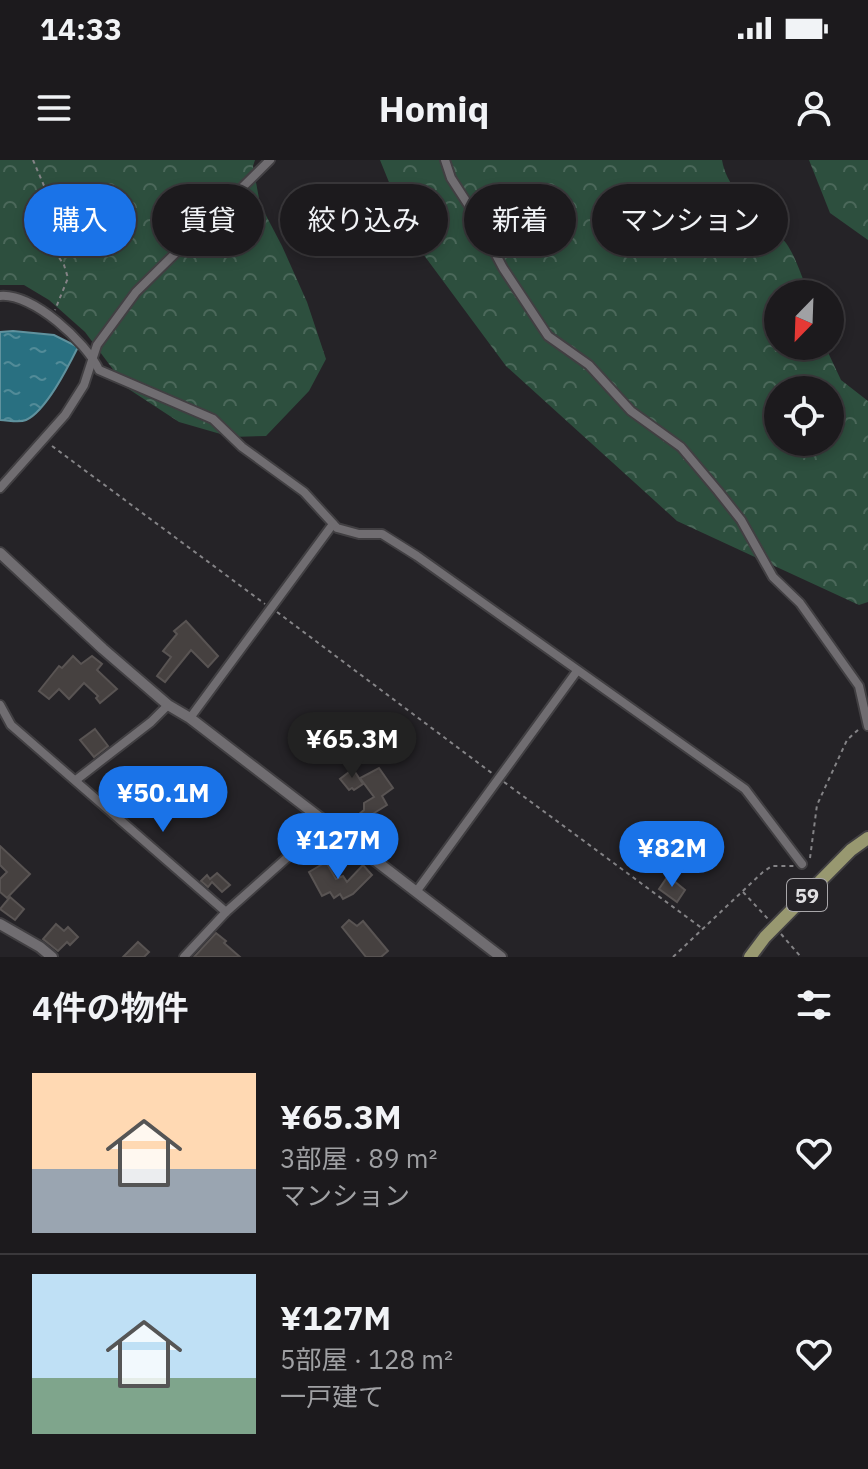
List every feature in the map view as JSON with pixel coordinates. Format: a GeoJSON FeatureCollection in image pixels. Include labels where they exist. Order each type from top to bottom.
{"type":"FeatureCollection","features":[{"type":"Feature","properties":{"kind":"main road","name":"59"},"geometry":{"type":"LineString","coordinates":[[750,957],[765,937],[851,850],[868,838]]}},
{"type":"Feature","properties":{"kind":"street"},"geometry":{"type":"LineString","coordinates":[[0,488],[65,415],[84,385],[92,355],[136,292],[270,160]]}},
{"type":"Feature","properties":{"kind":"street"},"geometry":{"type":"LineString","coordinates":[[445,160],[451,178],[503,268],[548,336],[589,365],[631,411],[681,447],[718,491],[741,520],[773,577],[800,603],[859,686],[868,726]]}},
{"type":"Feature","properties":{"kind":"street"},"geometry":{"type":"LineString","coordinates":[[0,296],[10,295],[35,306],[81,342],[99,370],[213,419],[242,447],[304,492],[337,528],[391,538],[517,626],[745,789],[802,864]]}},
{"type":"Feature","properties":{"kind":"street"},"geometry":{"type":"LineString","coordinates":[[190,718],[333,524]]}},
{"type":"Feature","properties":{"kind":"street"},"geometry":{"type":"LineString","coordinates":[[0,553],[168,705],[190,718],[501,957]]}},
{"type":"Feature","properties":{"kind":"street"},"geometry":{"type":"LineString","coordinates":[[416,892],[577,671]]}},
{"type":"Feature","properties":{"kind":"street"},"geometry":{"type":"LineString","coordinates":[[0,705],[11,725],[226,912]]}},
{"type":"Feature","properties":{"kind":"street"},"geometry":{"type":"LineString","coordinates":[[76,780],[151,722],[168,705]]}},
{"type":"Feature","properties":{"kind":"street"},"geometry":{"type":"LineString","coordinates":[[0,728],[11,725]]}},
{"type":"Feature","properties":{"kind":"street"},"geometry":{"type":"LineString","coordinates":[[184,957],[226,912],[326,823]]}},
{"type":"Feature","properties":{"kind":"street"},"geometry":{"type":"LineString","coordinates":[[0,924],[52,957]]}},
{"type":"Feature","properties":{"kind":"path"},"geometry":{"type":"LineString","coordinates":[[33,160],[45,188],[44,223],[50,244],[64,265],[68,278],[51,319]]}},
{"type":"Feature","properties":{"kind":"path"},"geometry":{"type":"LineString","coordinates":[[43,439],[703,929]]}},
{"type":"Feature","properties":{"kind":"green space"},"geometry":{"type":"Polygon","coordinates":[[[0,160],[255,160],[256,184],[152,184],[152,256],[264,256],[264,212],[280,242],[280,256],[286,256],[307,302],[326,359],[309,391],[266,436],[231,437],[179,422],[127,388],[85,332],[49,300],[24,285],[0,285],[0,160]]]}},
{"type":"Feature","properties":{"kind":"green space"},"geometry":{"type":"Polygon","coordinates":[[[380,160],[722,160],[732,184],[592,184],[592,256],[788,256],[788,247],[803,280],[764,280],[764,360],[832,360],[839,376],[764,376],[764,456],[844,456],[844,382],[868,401],[868,602],[859,605],[677,521],[506,366],[425,256],[448,256],[448,184],[390,184],[380,160]]]}},
{"type":"Feature","properties":{"kind":"green space"},"geometry":{"type":"Polygon","coordinates":[[[809,160],[868,160],[868,240],[830,213],[809,160]]]}},
{"type":"Feature","properties":{"kind":"water"},"geometry":{"type":"Polygon","coordinates":[[[0,332],[54,335],[78,347],[49,398],[34,415],[20,421],[0,420],[0,332]]]}},
{"type":"Feature","properties":{"kind":"building"},"geometry":{"type":"Polygon","coordinates":[[[186,621],[218,656],[208,667],[191,650],[165,682],[157,676],[171,657],[163,651],[177,634],[174,631],[186,621]]]}},
{"type":"Feature","properties":{"kind":"building"},"geometry":{"type":"Polygon","coordinates":[[[73,656],[81,664],[92,656],[102,664],[97,670],[117,689],[100,703],[96,698],[98,696],[84,683],[69,699],[59,689],[49,699],[39,691],[59,666],[62,668],[73,656]]]}},
{"type":"Feature","properties":{"kind":"building"},"geometry":{"type":"Polygon","coordinates":[[[95,729],[108,746],[94,757],[80,740],[95,729]]]}},
{"type":"Feature","properties":{"kind":"building"},"geometry":{"type":"Polygon","coordinates":[[[379,768],[393,788],[382,796],[387,805],[354,831],[352,820],[364,810],[364,803],[374,797],[360,778],[379,768]]]}},
{"type":"Feature","properties":{"kind":"building"},"geometry":{"type":"Polygon","coordinates":[[[353,769],[363,784],[349,790],[340,779],[353,769]]]}},
{"type":"Feature","properties":{"kind":"building"},"geometry":{"type":"Polygon","coordinates":[[[0,846],[30,874],[7,898],[0,892],[0,879],[7,872],[0,865],[0,846]]]}},
{"type":"Feature","properties":{"kind":"building"},"geometry":{"type":"Polygon","coordinates":[[[326,862],[336,879],[343,876],[347,882],[363,865],[372,875],[353,894],[343,899],[340,894],[334,898],[330,892],[322,896],[309,872],[326,862]]]}},
{"type":"Feature","properties":{"kind":"building"},"geometry":{"type":"Polygon","coordinates":[[[217,873],[230,885],[222,892],[212,882],[208,887],[201,881],[207,875],[210,879],[217,873]]]}},
{"type":"Feature","properties":{"kind":"building"},"geometry":{"type":"Polygon","coordinates":[[[668,876],[685,890],[677,902],[659,889],[668,876]]]}},
{"type":"Feature","properties":{"kind":"building"},"geometry":{"type":"Polygon","coordinates":[[[10,897],[24,909],[15,920],[0,909],[10,897]]]}},
{"type":"Feature","properties":{"kind":"building"},"geometry":{"type":"Polygon","coordinates":[[[349,920],[357,926],[363,921],[388,951],[381,957],[366,957],[342,927],[349,920]]]}},
{"type":"Feature","properties":{"kind":"building"},"geometry":{"type":"Polygon","coordinates":[[[56,924],[64,931],[68,927],[78,937],[58,951],[43,939],[56,924]]]}},
{"type":"Feature","properties":{"kind":"building"},"geometry":{"type":"Polygon","coordinates":[[[216,933],[226,941],[224,943],[240,957],[194,957],[216,933]]]}},
{"type":"Feature","properties":{"kind":"building"},"geometry":{"type":"Polygon","coordinates":[[[138,942],[149,952],[144,957],[123,957],[138,942]]]}}]}
